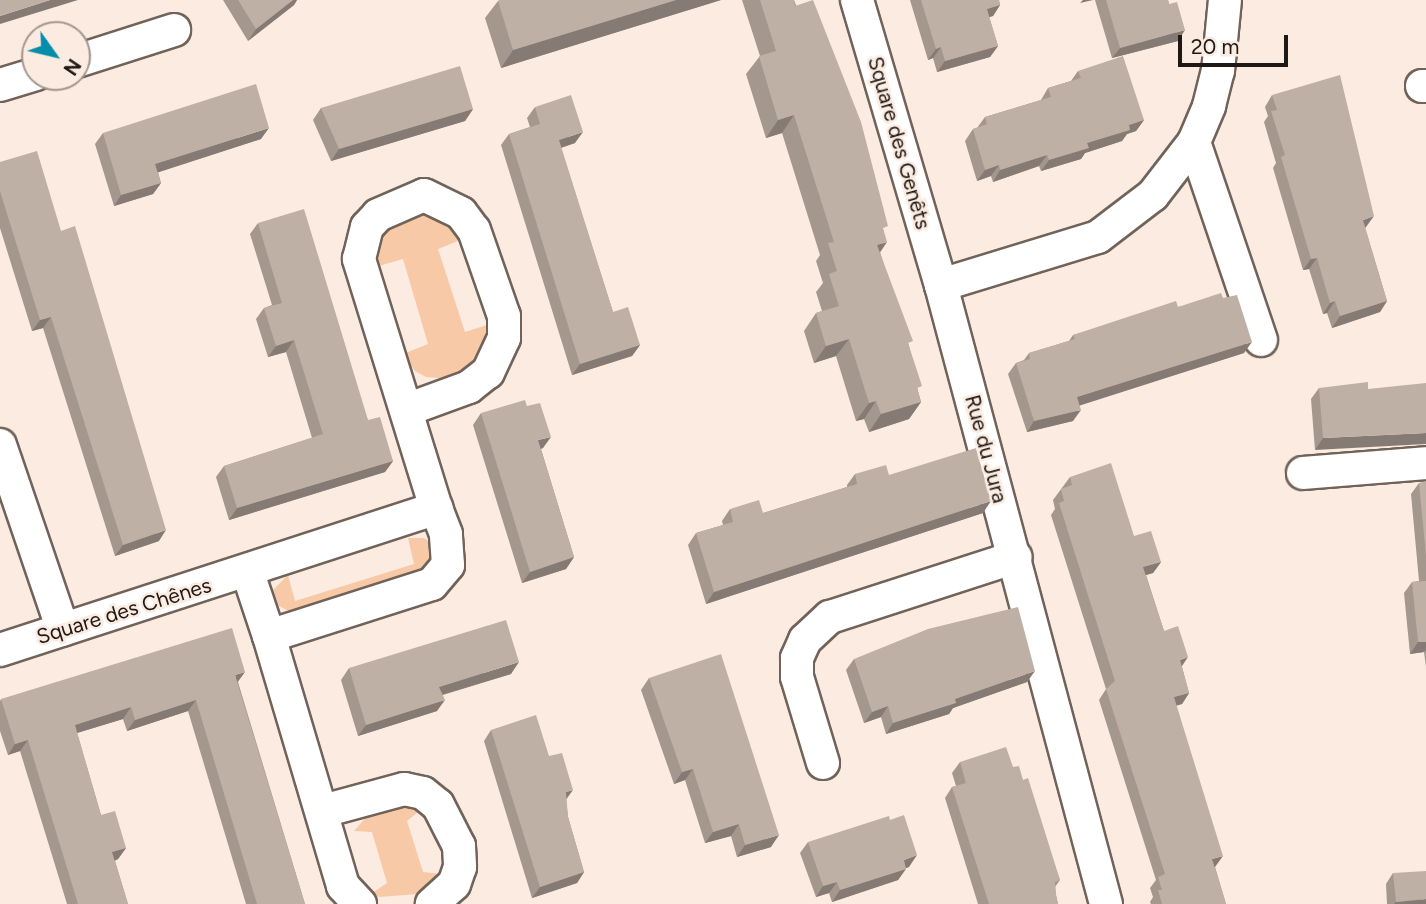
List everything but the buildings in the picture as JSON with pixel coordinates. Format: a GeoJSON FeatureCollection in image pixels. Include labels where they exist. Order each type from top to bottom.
{"type":"FeatureCollection","features":[{"type":"Feature","properties":{"kind":"street","name":"Square des Genêts"},"geometry":{"type":"LineString","coordinates":[[857,0],[941,285]]}},
{"type":"Feature","properties":{"kind":"street"},"geometry":{"type":"LineString","coordinates":[[941,285],[1098,237],[1153,195],[1194,142],[1218,71],[1225,0]]}},
{"type":"Feature","properties":{"kind":"street"},"geometry":{"type":"LineString","coordinates":[[91,57],[174,30]]}},
{"type":"Feature","properties":{"kind":"street"},"geometry":{"type":"LineString","coordinates":[[0,85],[21,78]]}},
{"type":"Feature","properties":{"kind":"street"},"geometry":{"type":"LineString","coordinates":[[1194,142],[1261,340]]}},
{"type":"Feature","properties":{"kind":"street"},"geometry":{"type":"LineString","coordinates":[[269,636],[432,584],[443,576],[449,553],[359,259],[367,227],[378,215],[424,195],[461,213],[474,230],[504,316],[505,338],[488,372],[469,387],[406,410]]}},
{"type":"Feature","properties":{"kind":"street","name":"Rue du Jura"},"geometry":{"type":"LineString","coordinates":[[941,285],[1016,557],[1106,904]]}},
{"type":"Feature","properties":{"kind":"street"},"geometry":{"type":"LineString","coordinates":[[0,445],[64,630]]}},
{"type":"Feature","properties":{"kind":"street"},"geometry":{"type":"LineString","coordinates":[[1303,473],[1426,463]]}},
{"type":"Feature","properties":{"kind":"street","name":"Square des Chênes"},"geometry":{"type":"LineString","coordinates":[[0,650],[248,573],[436,508]]}},
{"type":"Feature","properties":{"kind":"street"},"geometry":{"type":"LineString","coordinates":[[823,763],[797,677],[797,657],[805,640],[830,617],[1016,557]]}},
{"type":"Feature","properties":{"kind":"street"},"geometry":{"type":"LineString","coordinates":[[248,573],[323,811],[343,886],[360,904]]}},
{"type":"Feature","properties":{"kind":"street"},"geometry":{"type":"LineString","coordinates":[[323,811],[404,789],[423,793],[438,805],[454,835],[460,867],[454,884],[432,904]]}},
{"type":"Feature","properties":{"kind":"shaded area"},"geometry":{"type":"Polygon","coordinates":[[[417,212],[441,215],[463,239],[438,249],[465,332],[490,324],[484,359],[452,379],[426,377],[415,371],[403,354],[428,344],[403,259],[375,267],[375,245],[383,231],[394,220],[417,212]]]}},
{"type":"Feature","properties":{"kind":"shaded area"},"geometry":{"type":"Polygon","coordinates":[[[408,538],[424,538],[434,545],[437,557],[429,570],[295,614],[273,603],[272,591],[288,575],[295,601],[414,564],[408,538]]]}},
{"type":"Feature","properties":{"kind":"shaded area"},"geometry":{"type":"Polygon","coordinates":[[[410,806],[420,810],[407,821],[423,872],[441,874],[418,894],[379,897],[372,893],[387,883],[372,832],[354,831],[370,813],[410,806]]]}}]}
